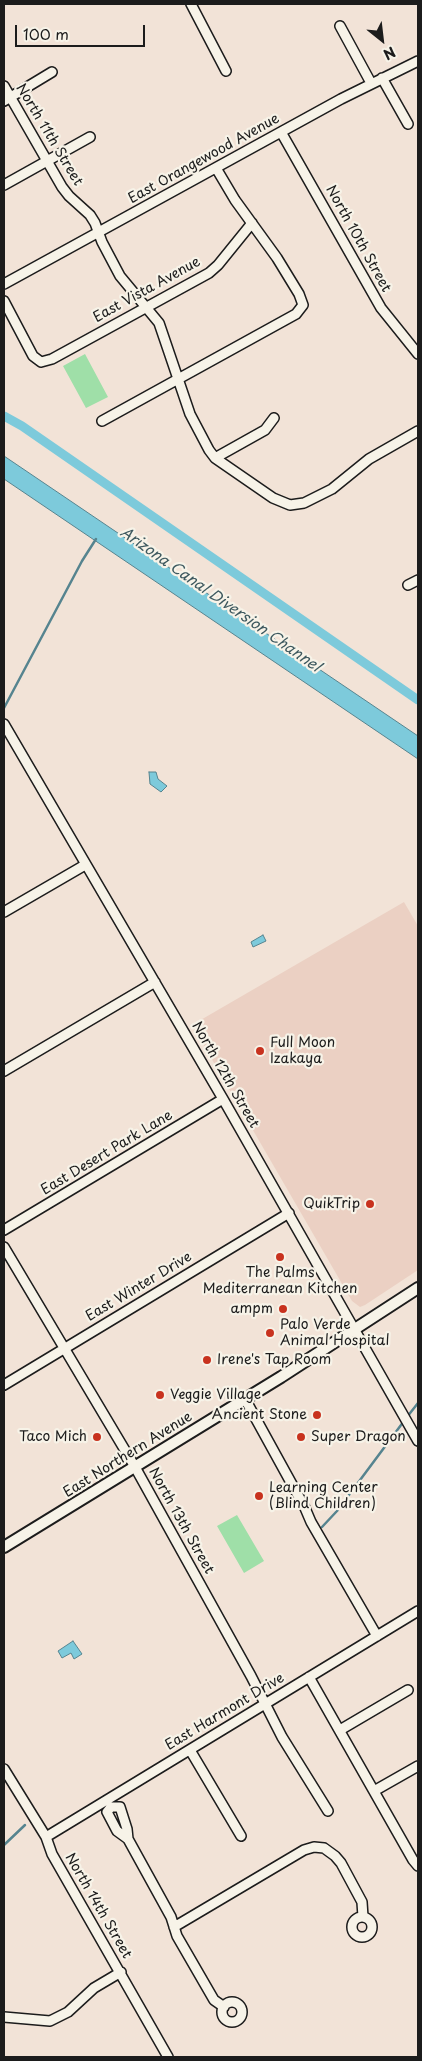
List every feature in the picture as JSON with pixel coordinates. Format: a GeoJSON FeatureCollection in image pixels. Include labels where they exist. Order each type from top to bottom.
{"type":"FeatureCollection","features":[{"type":"Feature","properties":{"kind":"main road","name":"East Northern Avenue"},"geometry":{"type":"LineString","coordinates":[[4,1547],[245,1399],[418,1288]]}},
{"type":"Feature","properties":{"kind":"street"},"geometry":{"type":"LineString","coordinates":[[191,4],[226,71]]}},
{"type":"Feature","properties":{"kind":"street"},"geometry":{"type":"LineString","coordinates":[[340,26],[371,83]]}},
{"type":"Feature","properties":{"kind":"street","name":"East Orangewood Avenue"},"geometry":{"type":"LineString","coordinates":[[4,284],[371,83],[418,61]]}},
{"type":"Feature","properties":{"kind":"street"},"geometry":{"type":"LineString","coordinates":[[7,99],[52,72]]}},
{"type":"Feature","properties":{"kind":"street"},"geometry":{"type":"LineString","coordinates":[[382,78],[408,124]]}},
{"type":"Feature","properties":{"kind":"street","name":"North 11th Street"},"geometry":{"type":"LineString","coordinates":[[4,86],[7,99],[69,196],[90,215],[120,276],[159,323],[190,414],[215,458],[273,498],[290,505],[316,499],[332,489],[369,458],[418,431]]}},
{"type":"Feature","properties":{"kind":"street","name":"North 10th Street"},"geometry":{"type":"LineString","coordinates":[[282,132],[381,308],[418,354]]}},
{"type":"Feature","properties":{"kind":"street"},"geometry":{"type":"LineString","coordinates":[[4,185],[90,137]]}},
{"type":"Feature","properties":{"kind":"street"},"geometry":{"type":"LineString","coordinates":[[102,421],[296,314],[303,305],[299,294],[277,258],[235,200],[216,168]]}},
{"type":"Feature","properties":{"kind":"street","name":"East Vista Avenue"},"geometry":{"type":"LineString","coordinates":[[4,301],[33,356],[41,362],[52,359],[209,273],[252,223]]}},
{"type":"Feature","properties":{"kind":"street"},"geometry":{"type":"LineString","coordinates":[[215,458],[265,430],[274,418]]}},
{"type":"Feature","properties":{"kind":"street"},"geometry":{"type":"LineString","coordinates":[[408,585],[418,580]]}},
{"type":"Feature","properties":{"kind":"street","name":"North 12th Street"},"geometry":{"type":"LineString","coordinates":[[4,724],[289,1213],[418,1441]]}},
{"type":"Feature","properties":{"kind":"street"},"geometry":{"type":"LineString","coordinates":[[4,912],[85,864]]}},
{"type":"Feature","properties":{"kind":"street"},"geometry":{"type":"LineString","coordinates":[[4,1071],[155,982]]}},
{"type":"Feature","properties":{"kind":"street","name":"East Desert Park Lane"},"geometry":{"type":"LineString","coordinates":[[4,1230],[223,1099]]}},
{"type":"Feature","properties":{"kind":"street","name":"East Winter Drive"},"geometry":{"type":"LineString","coordinates":[[4,1385],[289,1213]]}},
{"type":"Feature","properties":{"kind":"street","name":"North 13th Street"},"geometry":{"type":"LineString","coordinates":[[4,1247],[135,1467],[266,1704],[282,1737],[328,1811]]}},
{"type":"Feature","properties":{"kind":"street"},"geometry":{"type":"LineString","coordinates":[[245,1399],[310,1522],[377,1636]]}},
{"type":"Feature","properties":{"kind":"street","name":"East Harmont Drive"},"geometry":{"type":"LineString","coordinates":[[46,1837],[109,1803],[190,1750],[418,1611]]}},
{"type":"Feature","properties":{"kind":"street"},"geometry":{"type":"LineString","coordinates":[[309,1677],[412,1860],[418,1866]]}},
{"type":"Feature","properties":{"kind":"street"},"geometry":{"type":"LineString","coordinates":[[340,1730],[408,1690]]}},
{"type":"Feature","properties":{"kind":"street"},"geometry":{"type":"LineString","coordinates":[[190,1750],[241,1836]]}},
{"type":"Feature","properties":{"kind":"street"},"geometry":{"type":"LineString","coordinates":[[374,1791],[418,1766]]}},
{"type":"Feature","properties":{"kind":"street","name":"North 14th Street"},"geometry":{"type":"LineString","coordinates":[[4,1768],[46,1837],[52,1854],[168,2057]]}},
{"type":"Feature","properties":{"kind":"street"},"geometry":{"type":"LineString","coordinates":[[109,1803],[107,1812],[117,1830],[128,1840],[177,1936],[214,2000],[224,2007]]}},
{"type":"Feature","properties":{"kind":"street"},"geometry":{"type":"LineString","coordinates":[[174,1927],[304,1850],[314,1847],[324,1848],[341,1863],[362,1902],[363,1917]]}},
{"type":"Feature","properties":{"kind":"street"},"geometry":{"type":"LineString","coordinates":[[4,2018],[50,2021],[68,2012],[94,1988],[120,1972]]}},
{"type":"Feature","properties":{"kind":"shaded area"},"geometry":{"type":"Polygon","coordinates":[[[404,902],[418,926],[418,1270],[360,1307],[352,1301],[192,1025],[404,902]]]}},
{"type":"Feature","properties":{"kind":"green space"},"geometry":{"type":"Polygon","coordinates":[[[85,354],[108,397],[86,408],[63,366],[85,354]]]}},
{"type":"Feature","properties":{"kind":"green space"},"geometry":{"type":"Polygon","coordinates":[[[237,1515],[264,1561],[244,1573],[217,1526],[237,1515]]]}},
{"type":"Feature","properties":{"kind":"water"},"geometry":{"type":"Polygon","coordinates":[[[4,456],[418,736],[418,759],[4,479],[4,456]]]}},
{"type":"Feature","properties":{"kind":"water"},"geometry":{"type":"Polygon","coordinates":[[[149,772],[156,772],[158,779],[167,786],[161,792],[150,784],[149,772]]]}},
{"type":"Feature","properties":{"kind":"water"},"geometry":{"type":"Polygon","coordinates":[[[263,935],[266,941],[253,947],[251,942],[263,935]]]}},
{"type":"Feature","properties":{"kind":"water"},"geometry":{"type":"Polygon","coordinates":[[[73,1641],[82,1654],[74,1659],[71,1653],[62,1658],[58,1651],[73,1641]]]}},
{"type":"Feature","properties":{"kind":"waterway"},"geometry":{"type":"LineString","coordinates":[[4,416],[22,426],[418,700]]}},
{"type":"Feature","properties":{"kind":"waterway"},"geometry":{"type":"LineString","coordinates":[[4,708],[82,561],[96,539]]}},
{"type":"Feature","properties":{"kind":"waterway"},"geometry":{"type":"LineString","coordinates":[[407,1417],[418,1403]]}},
{"type":"Feature","properties":{"kind":"waterway"},"geometry":{"type":"LineString","coordinates":[[322,1527],[337,1511],[404,1421]]}},
{"type":"Feature","properties":{"kind":"waterway"},"geometry":{"type":"LineString","coordinates":[[4,1845],[25,1825]]}},
{"type":"Feature","properties":{"kind":"place","name":"Full Moon Izakaya"},"geometry":{"type":"Point","coordinates":[260,1051]}},
{"type":"Feature","properties":{"kind":"place","name":"QuikTrip"},"geometry":{"type":"Point","coordinates":[370,1204]}},
{"type":"Feature","properties":{"kind":"place","name":"The Palms Mediterranean Kitchen"},"geometry":{"type":"Point","coordinates":[280,1257]}},
{"type":"Feature","properties":{"kind":"place","name":"ampm"},"geometry":{"type":"Point","coordinates":[283,1309]}},
{"type":"Feature","properties":{"kind":"place","name":"Palo Verde Animal Hospital"},"geometry":{"type":"Point","coordinates":[270,1333]}},
{"type":"Feature","properties":{"kind":"place","name":"Irene's Tap Room"},"geometry":{"type":"Point","coordinates":[207,1360]}},
{"type":"Feature","properties":{"kind":"place","name":"Veggie Village"},"geometry":{"type":"Point","coordinates":[160,1395]}},
{"type":"Feature","properties":{"kind":"place","name":"Ancient Stone"},"geometry":{"type":"Point","coordinates":[317,1415]}},
{"type":"Feature","properties":{"kind":"place","name":"Taco Mich"},"geometry":{"type":"Point","coordinates":[97,1437]}},
{"type":"Feature","properties":{"kind":"place","name":"Super Dragon"},"geometry":{"type":"Point","coordinates":[301,1437]}},
{"type":"Feature","properties":{"kind":"place","name":"Learning Center (Blind Children)"},"geometry":{"type":"Point","coordinates":[259,1496]}},
{"type":"Feature","properties":{"kind":"water label","name":"Arizona Canal Diversion Channel"},"geometry":{"type":"Point","coordinates":[220,600]}}]}
